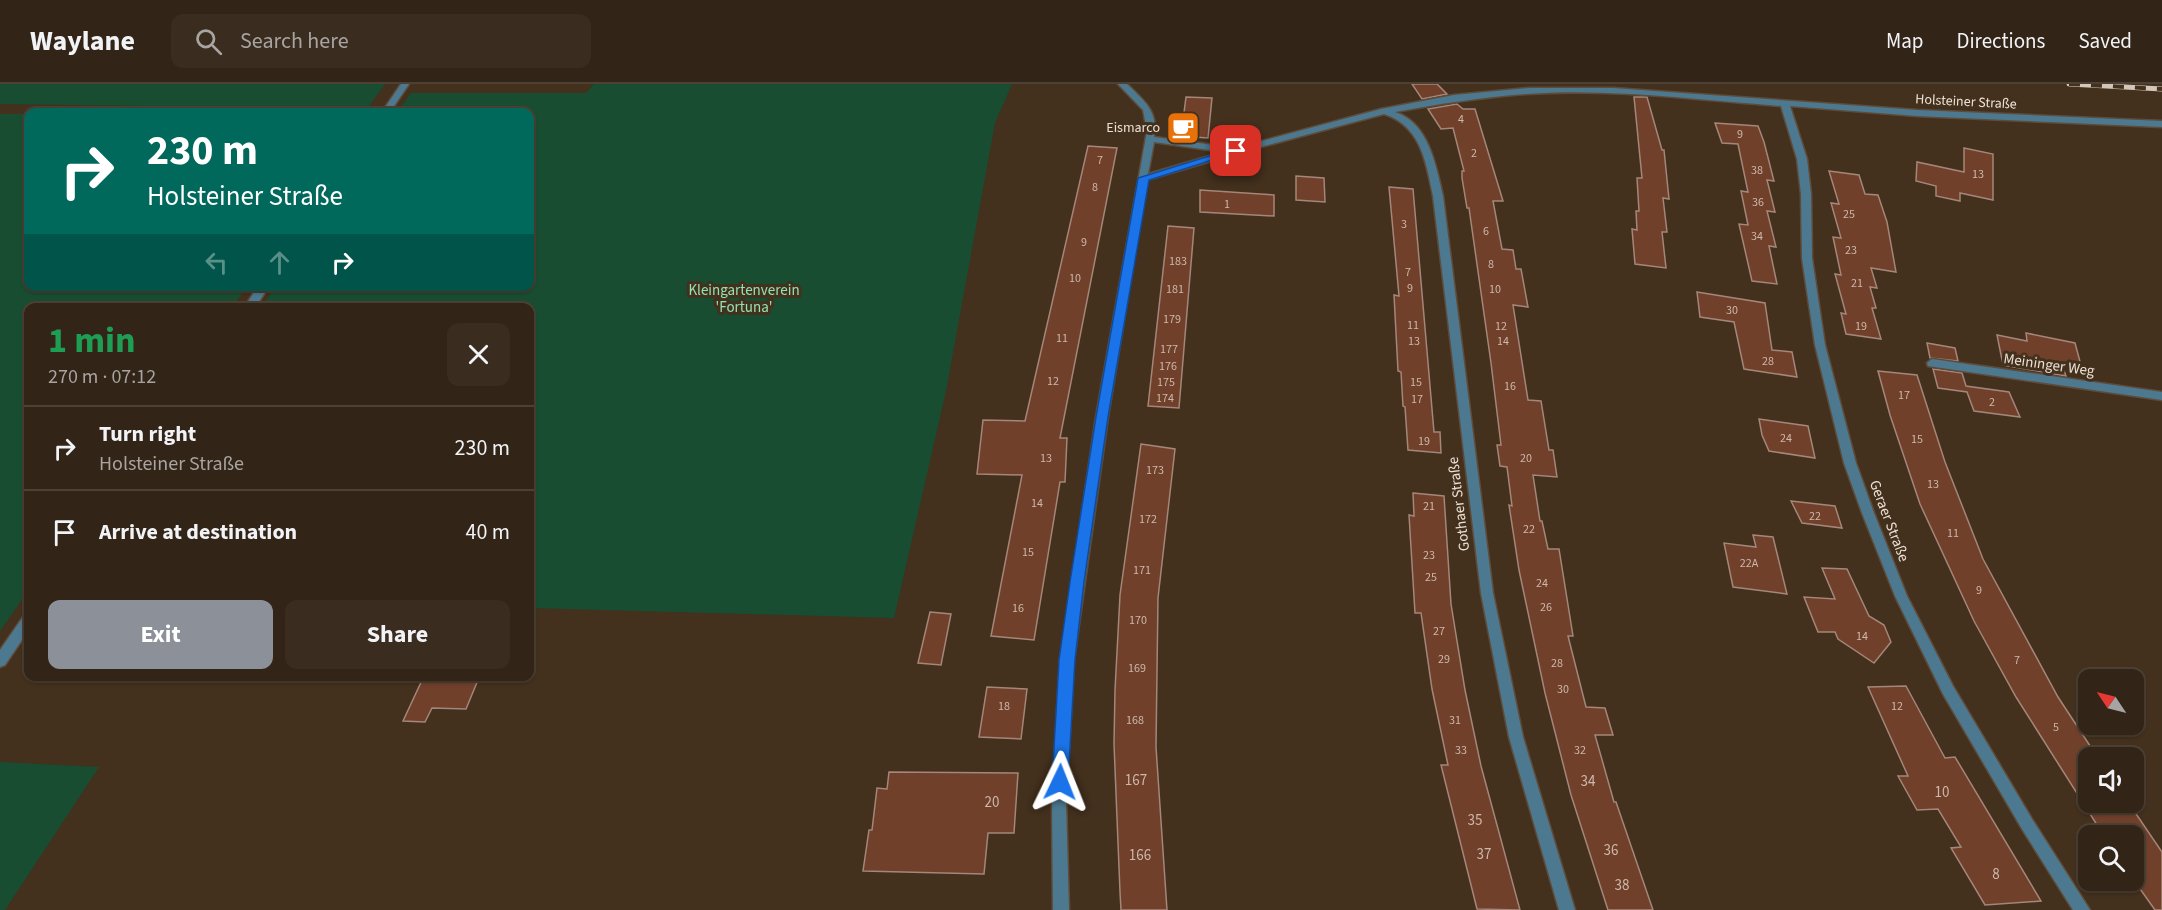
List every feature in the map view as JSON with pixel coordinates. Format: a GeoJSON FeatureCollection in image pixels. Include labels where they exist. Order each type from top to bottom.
{"type":"FeatureCollection","features":[{"type":"Feature","properties":{"kind":"street"},"geometry":{"type":"LineString","coordinates":[[389,108],[405,84]]}},
{"type":"Feature","properties":{"kind":"street"},"geometry":{"type":"LineString","coordinates":[[1061,910],[1059,801],[1067,660],[1102,417],[1150,139],[1151,122],[1147,109],[1122,84]]}},
{"type":"Feature","properties":{"kind":"street","name":"Holsteiner Straße"},"geometry":{"type":"LineString","coordinates":[[1144,178],[1381,112],[1470,96],[1538,91],[1613,91],[1917,113],[2162,124]]}},
{"type":"Feature","properties":{"kind":"street","name":"Geraer Straße"},"geometry":{"type":"LineString","coordinates":[[1784,102],[1802,159],[1806,194],[1806,258],[1820,345],[1850,463],[1868,513],[1910,616],[1948,690],[2033,834],[2082,910]]}},
{"type":"Feature","properties":{"kind":"street","name":"Gothaer Straße"},"geometry":{"type":"LineString","coordinates":[[1381,112],[1402,116],[1412,126],[1424,147],[1438,196],[1483,566],[1500,665],[1516,737],[1567,910]]}},
{"type":"Feature","properties":{"kind":"street","name":"Holsteiner Straße"},"geometry":{"type":"LineString","coordinates":[[1150,139],[1236,151]]}},
{"type":"Feature","properties":{"kind":"street","name":"Meininger Weg"},"geometry":{"type":"LineString","coordinates":[[1932,363],[2162,396]]}},
{"type":"Feature","properties":{"kind":"street"},"geometry":{"type":"LineString","coordinates":[[0,662],[24,627]]}},
{"type":"Feature","properties":{"kind":"green space"},"geometry":{"type":"Polygon","coordinates":[[[0,84],[385,84],[368,108],[0,104],[0,84]]]}},
{"type":"Feature","properties":{"kind":"green space","name":"Kleingartenverein 'Fortuna'"},"geometry":{"type":"Polygon","coordinates":[[[594,84],[1012,84],[995,123],[946,391],[894,618],[534,608],[534,303],[264,303],[273,291],[534,291],[534,108],[400,108],[411,93],[586,93],[594,84]]]}},
{"type":"Feature","properties":{"kind":"green space"},"geometry":{"type":"Polygon","coordinates":[[[0,114],[24,114],[24,291],[244,291],[235,303],[24,303],[24,597],[0,631],[0,114]]]}},
{"type":"Feature","properties":{"kind":"green space"},"geometry":{"type":"Polygon","coordinates":[[[0,762],[99,767],[5,910],[0,910],[0,762]]]}},
{"type":"Feature","properties":{"kind":"building"},"geometry":{"type":"Polygon","coordinates":[[[1412,84],[1437,84],[1447,94],[1422,99],[1412,84]]]}},
{"type":"Feature","properties":{"kind":"building"},"geometry":{"type":"Polygon","coordinates":[[[1186,97],[1212,98],[1208,138],[1181,136],[1186,97]]]}},
{"type":"Feature","properties":{"kind":"building"},"geometry":{"type":"Polygon","coordinates":[[[1634,97],[1647,97],[1662,150],[1664,150],[1669,199],[1663,198],[1667,232],[1662,232],[1666,268],[1635,264],[1632,229],[1637,230],[1636,211],[1639,211],[1637,178],[1642,178],[1634,97]]]}},
{"type":"Feature","properties":{"kind":"building"},"geometry":{"type":"Polygon","coordinates":[[[1457,104],[1463,109],[1475,109],[1503,201],[1493,201],[1502,249],[1513,250],[1516,269],[1521,269],[1528,307],[1513,305],[1528,400],[1541,401],[1549,450],[1553,450],[1557,477],[1533,475],[1540,521],[1542,521],[1548,549],[1559,549],[1573,636],[1568,636],[1586,707],[1605,708],[1613,735],[1595,735],[1614,802],[1616,802],[1653,910],[1608,910],[1571,795],[1545,693],[1519,570],[1509,505],[1512,506],[1507,467],[1500,466],[1497,445],[1501,445],[1491,363],[1469,208],[1467,208],[1462,178],[1462,171],[1464,171],[1453,128],[1441,129],[1428,109],[1457,104]]]}},
{"type":"Feature","properties":{"kind":"building"},"geometry":{"type":"Polygon","coordinates":[[[1715,123],[1758,126],[1774,181],[1767,180],[1775,212],[1767,211],[1776,247],[1769,246],[1777,284],[1752,281],[1739,224],[1748,225],[1741,191],[1748,192],[1738,144],[1722,143],[1715,123]]]}},
{"type":"Feature","properties":{"kind":"building"},"geometry":{"type":"Polygon","coordinates":[[[1088,146],[1117,148],[1060,438],[1067,438],[1065,482],[1060,482],[1034,640],[991,636],[1022,475],[977,474],[983,420],[1025,421],[1088,146]]]}},
{"type":"Feature","properties":{"kind":"building"},"geometry":{"type":"Polygon","coordinates":[[[1964,148],[1993,154],[1993,200],[1960,193],[1960,201],[1936,196],[1936,186],[1916,181],[1917,162],[1964,172],[1964,148]]]}},
{"type":"Feature","properties":{"kind":"building"},"geometry":{"type":"Polygon","coordinates":[[[1829,171],[1859,175],[1865,194],[1878,195],[1887,222],[1896,272],[1871,268],[1877,288],[1870,287],[1876,308],[1872,308],[1881,339],[1846,334],[1841,313],[1846,314],[1835,274],[1841,275],[1833,237],[1841,238],[1831,203],[1839,204],[1829,171]]]}},
{"type":"Feature","properties":{"kind":"building"},"geometry":{"type":"Polygon","coordinates":[[[1296,176],[1324,178],[1325,202],[1296,200],[1296,176]]]}},
{"type":"Feature","properties":{"kind":"building"},"geometry":{"type":"Polygon","coordinates":[[[1389,187],[1413,189],[1434,432],[1440,432],[1441,453],[1408,450],[1401,372],[1398,371],[1394,295],[1399,296],[1389,187]]]}},
{"type":"Feature","properties":{"kind":"building"},"geometry":{"type":"Polygon","coordinates":[[[1200,190],[1274,195],[1274,216],[1200,212],[1200,190]]]}},
{"type":"Feature","properties":{"kind":"building"},"geometry":{"type":"Polygon","coordinates":[[[1168,226],[1194,228],[1179,408],[1148,406],[1168,226]]]}},
{"type":"Feature","properties":{"kind":"building"},"geometry":{"type":"Polygon","coordinates":[[[1697,292],[1765,303],[1772,350],[1792,352],[1797,377],[1744,369],[1734,322],[1700,317],[1697,292]]]}},
{"type":"Feature","properties":{"kind":"building"},"geometry":{"type":"Polygon","coordinates":[[[2026,333],[2075,343],[2082,369],[2062,365],[2066,376],[2003,365],[1997,335],[2027,341],[2026,333]]]}},
{"type":"Feature","properties":{"kind":"building"},"geometry":{"type":"Polygon","coordinates":[[[1927,343],[1955,348],[1958,361],[1930,358],[1927,343]]]}},
{"type":"Feature","properties":{"kind":"building"},"geometry":{"type":"Polygon","coordinates":[[[1933,369],[1962,373],[1966,386],[2009,392],[2020,417],[1974,411],[1967,392],[1938,388],[1933,369]]]}},
{"type":"Feature","properties":{"kind":"building"},"geometry":{"type":"Polygon","coordinates":[[[1878,371],[1917,375],[1945,462],[1983,559],[2058,697],[2078,728],[2078,735],[2083,735],[2091,747],[2078,747],[2078,795],[2016,697],[1974,621],[1920,504],[1890,415],[1878,371]]]}},
{"type":"Feature","properties":{"kind":"building"},"geometry":{"type":"Polygon","coordinates":[[[1759,419],[1808,426],[1815,458],[1769,451],[1762,435],[1759,419]]]}},
{"type":"Feature","properties":{"kind":"building"},"geometry":{"type":"Polygon","coordinates":[[[1141,444],[1175,449],[1158,598],[1156,747],[1167,910],[1121,910],[1114,744],[1115,690],[1120,595],[1141,444]]]}},
{"type":"Feature","properties":{"kind":"building"},"geometry":{"type":"Polygon","coordinates":[[[1413,493],[1444,496],[1451,604],[1465,690],[1481,766],[1520,910],[1477,909],[1441,765],[1448,765],[1432,689],[1421,613],[1415,613],[1409,515],[1414,516],[1413,493]]]}},
{"type":"Feature","properties":{"kind":"building"},"geometry":{"type":"Polygon","coordinates":[[[1791,501],[1835,506],[1842,528],[1802,523],[1791,501]]]}},
{"type":"Feature","properties":{"kind":"building"},"geometry":{"type":"Polygon","coordinates":[[[1753,535],[1773,537],[1787,594],[1733,587],[1724,543],[1756,547],[1753,535]]]}},
{"type":"Feature","properties":{"kind":"building"},"geometry":{"type":"Polygon","coordinates":[[[1822,568],[1847,569],[1869,616],[1884,625],[1891,642],[1874,663],[1838,639],[1835,632],[1818,632],[1804,597],[1835,599],[1822,568]]]}},
{"type":"Feature","properties":{"kind":"building"},"geometry":{"type":"Polygon","coordinates":[[[930,612],[951,614],[941,665],[918,663],[930,612]]]}},
{"type":"Feature","properties":{"kind":"building"},"geometry":{"type":"Polygon","coordinates":[[[422,681],[478,681],[466,709],[432,708],[425,722],[403,721],[422,681]]]}},
{"type":"Feature","properties":{"kind":"building"},"geometry":{"type":"Polygon","coordinates":[[[1906,686],[1945,758],[1955,757],[2041,901],[1985,905],[1951,848],[1961,847],[1938,809],[1917,810],[1898,776],[1908,776],[1868,687],[1906,686]]]}},
{"type":"Feature","properties":{"kind":"building"},"geometry":{"type":"Polygon","coordinates":[[[987,687],[1027,689],[1021,739],[979,737],[987,687]]]}},
{"type":"Feature","properties":{"kind":"building"},"geometry":{"type":"Polygon","coordinates":[[[889,772],[1018,773],[1014,833],[988,833],[984,874],[863,871],[869,830],[872,830],[877,788],[887,789],[889,772]]]}},
{"type":"Feature","properties":{"kind":"building"},"geometry":{"type":"Polygon","coordinates":[[[2089,813],[2135,813],[2144,825],[2097,825],[2089,813]]]}},
{"type":"Feature","properties":{"kind":"building"},"geometry":{"type":"Polygon","coordinates":[[[2144,826],[2162,852],[2162,910],[2155,910],[2142,891],[2144,891],[2144,826]]]}},
{"type":"Feature","properties":{"kind":"railway"},"geometry":{"type":"LineString","coordinates":[[2069,84],[2162,89]]}},
{"type":"Feature","properties":{"kind":"place","name":"Eismarco"},"geometry":{"type":"Point","coordinates":[1183,128]}},
{"type":"Feature","properties":{"kind":"route"},"geometry":{"type":"LineString","coordinates":[[1060,782],[1067,660],[1077,582],[1102,417],[1144,178],[1236,151]]}}]}
